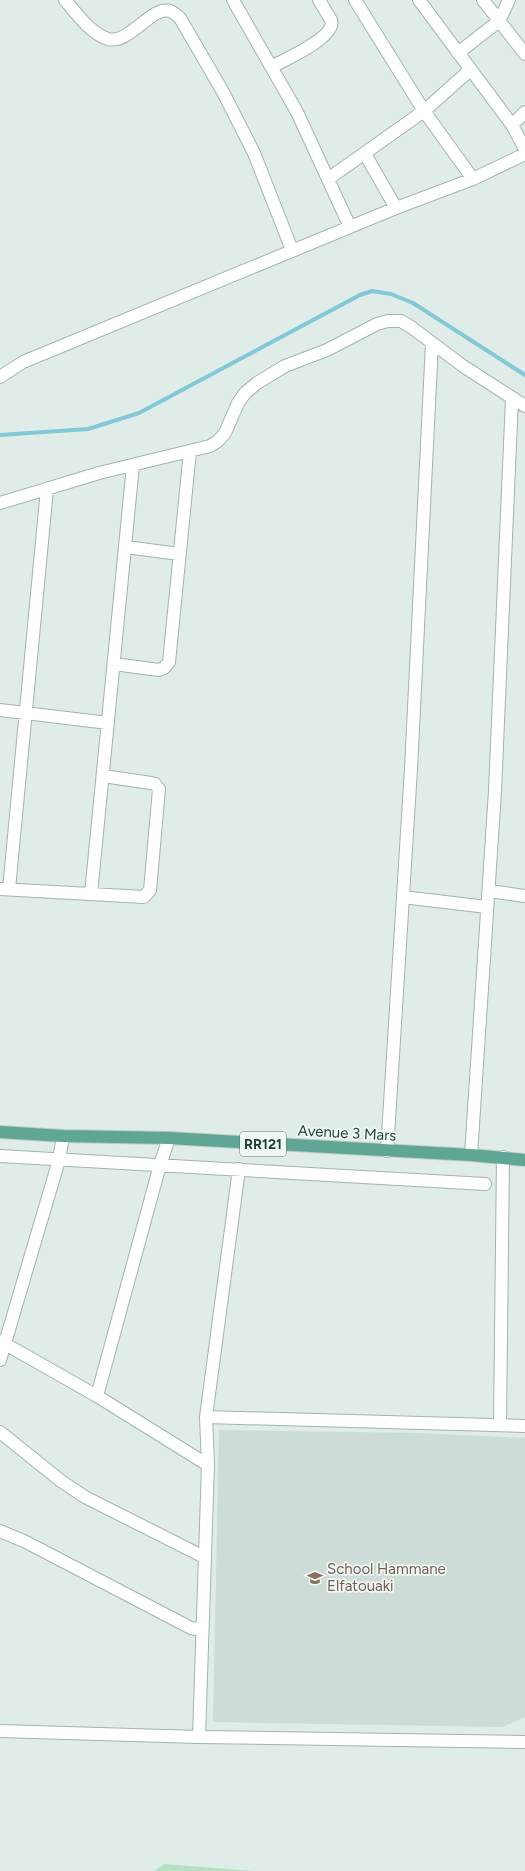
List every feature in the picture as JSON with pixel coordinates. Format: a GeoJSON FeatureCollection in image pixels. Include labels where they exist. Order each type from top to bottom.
{"type":"FeatureCollection","features":[{"type":"Feature","properties":{"kind":"main road","name":"Avenue 3 Mars"},"geometry":{"type":"LineString","coordinates":[[0,1132],[63,1136],[169,1138],[387,1152],[471,1155],[525,1160]]}},
{"type":"Feature","properties":{"kind":"street"},"geometry":{"type":"LineString","coordinates":[[65,0],[92,29],[109,40],[126,35],[159,13],[171,11],[180,18],[223,92],[254,152],[292,250]]}},
{"type":"Feature","properties":{"kind":"street"},"geometry":{"type":"LineString","coordinates":[[271,67],[319,41],[328,32],[332,24],[319,0]]}},
{"type":"Feature","properties":{"kind":"street"},"geometry":{"type":"LineString","coordinates":[[355,0],[424,111],[473,179]]}},
{"type":"Feature","properties":{"kind":"street"},"geometry":{"type":"LineString","coordinates":[[419,0],[512,126],[525,149]]}},
{"type":"Feature","properties":{"kind":"street"},"geometry":{"type":"LineString","coordinates":[[484,0],[499,22],[525,54]]}},
{"type":"Feature","properties":{"kind":"street"},"geometry":{"type":"LineString","coordinates":[[458,53],[499,22],[509,0]]}},
{"type":"Feature","properties":{"kind":"street"},"geometry":{"type":"LineString","coordinates":[[236,1],[297,112],[350,226]]}},
{"type":"Feature","properties":{"kind":"street"},"geometry":{"type":"LineString","coordinates":[[328,179],[424,111],[470,70]]}},
{"type":"Feature","properties":{"kind":"street"},"geometry":{"type":"LineString","coordinates":[[512,126],[525,112]]}},
{"type":"Feature","properties":{"kind":"street"},"geometry":{"type":"LineString","coordinates":[[365,154],[396,208]]}},
{"type":"Feature","properties":{"kind":"street"},"geometry":{"type":"LineString","coordinates":[[0,377],[23,362],[350,226],[473,179],[525,154]]}},
{"type":"Feature","properties":{"kind":"street"},"geometry":{"type":"LineString","coordinates":[[0,504],[99,473],[210,446],[225,434],[238,404],[245,393],[271,372],[327,350],[377,324],[388,321],[401,321],[411,327],[525,406]]}},
{"type":"Feature","properties":{"kind":"street"},"geometry":{"type":"LineString","coordinates":[[387,1152],[403,896],[432,343]]}},
{"type":"Feature","properties":{"kind":"street"},"geometry":{"type":"LineString","coordinates":[[471,1155],[495,791],[512,398]]}},
{"type":"Feature","properties":{"kind":"street"},"geometry":{"type":"LineString","coordinates":[[114,664],[159,670],[167,665],[170,658],[190,451]]}},
{"type":"Feature","properties":{"kind":"street"},"geometry":{"type":"LineString","coordinates":[[91,894],[134,465]]}},
{"type":"Feature","properties":{"kind":"street"},"geometry":{"type":"LineString","coordinates":[[47,490],[26,712],[5,889],[144,897],[149,893],[159,795],[157,787],[151,783],[102,776]]}},
{"type":"Feature","properties":{"kind":"street"},"geometry":{"type":"LineString","coordinates":[[126,547],[180,554]]}},
{"type":"Feature","properties":{"kind":"street"},"geometry":{"type":"LineString","coordinates":[[0,710],[108,723]]}},
{"type":"Feature","properties":{"kind":"street"},"geometry":{"type":"LineString","coordinates":[[489,891],[525,896]]}},
{"type":"Feature","properties":{"kind":"street"},"geometry":{"type":"LineString","coordinates":[[403,896],[487,907]]}},
{"type":"Feature","properties":{"kind":"street"},"geometry":{"type":"LineString","coordinates":[[0,1360],[2,1342],[59,1160],[63,1136]]}},
{"type":"Feature","properties":{"kind":"street"},"geometry":{"type":"LineString","coordinates":[[97,1396],[160,1165],[169,1138]]}},
{"type":"Feature","properties":{"kind":"street"},"geometry":{"type":"LineString","coordinates":[[0,1156],[485,1184]]}},
{"type":"Feature","properties":{"kind":"street"},"geometry":{"type":"LineString","coordinates":[[500,1425],[503,1158]]}},
{"type":"Feature","properties":{"kind":"street"},"geometry":{"type":"LineString","coordinates":[[199,1737],[208,1465],[206,1417],[239,1169]]}},
{"type":"Feature","properties":{"kind":"street"},"geometry":{"type":"LineString","coordinates":[[2,1342],[97,1396],[208,1465]]}},
{"type":"Feature","properties":{"kind":"street"},"geometry":{"type":"LineString","coordinates":[[206,1417],[525,1426]]}},
{"type":"Feature","properties":{"kind":"street"},"geometry":{"type":"LineString","coordinates":[[0,1432],[61,1481],[85,1497],[204,1557]]}},
{"type":"Feature","properties":{"kind":"street"},"geometry":{"type":"LineString","coordinates":[[0,1531],[26,1542],[191,1628],[202,1630]]}},
{"type":"Feature","properties":{"kind":"street"},"geometry":{"type":"LineString","coordinates":[[0,1731],[199,1737],[525,1742]]}},
{"type":"Feature","properties":{"kind":"shaded area","name":"School Hammane Elfatouaki"},"geometry":{"type":"Polygon","coordinates":[[[219,1430],[417,1433],[525,1438],[525,1717],[502,1727],[213,1722],[219,1430]]]}},
{"type":"Feature","properties":{"kind":"green space"},"geometry":{"type":"Polygon","coordinates":[[[165,1864],[252,1871],[154,1871],[165,1864]]]}},
{"type":"Feature","properties":{"kind":"waterway"},"geometry":{"type":"LineString","coordinates":[[0,435],[88,429],[139,413],[360,295],[372,291],[391,294],[413,303],[525,375]]}},
{"type":"Feature","properties":{"kind":"place","name":"School Hammane Elfatouaki"},"geometry":{"type":"Point","coordinates":[315,1578]}}]}
